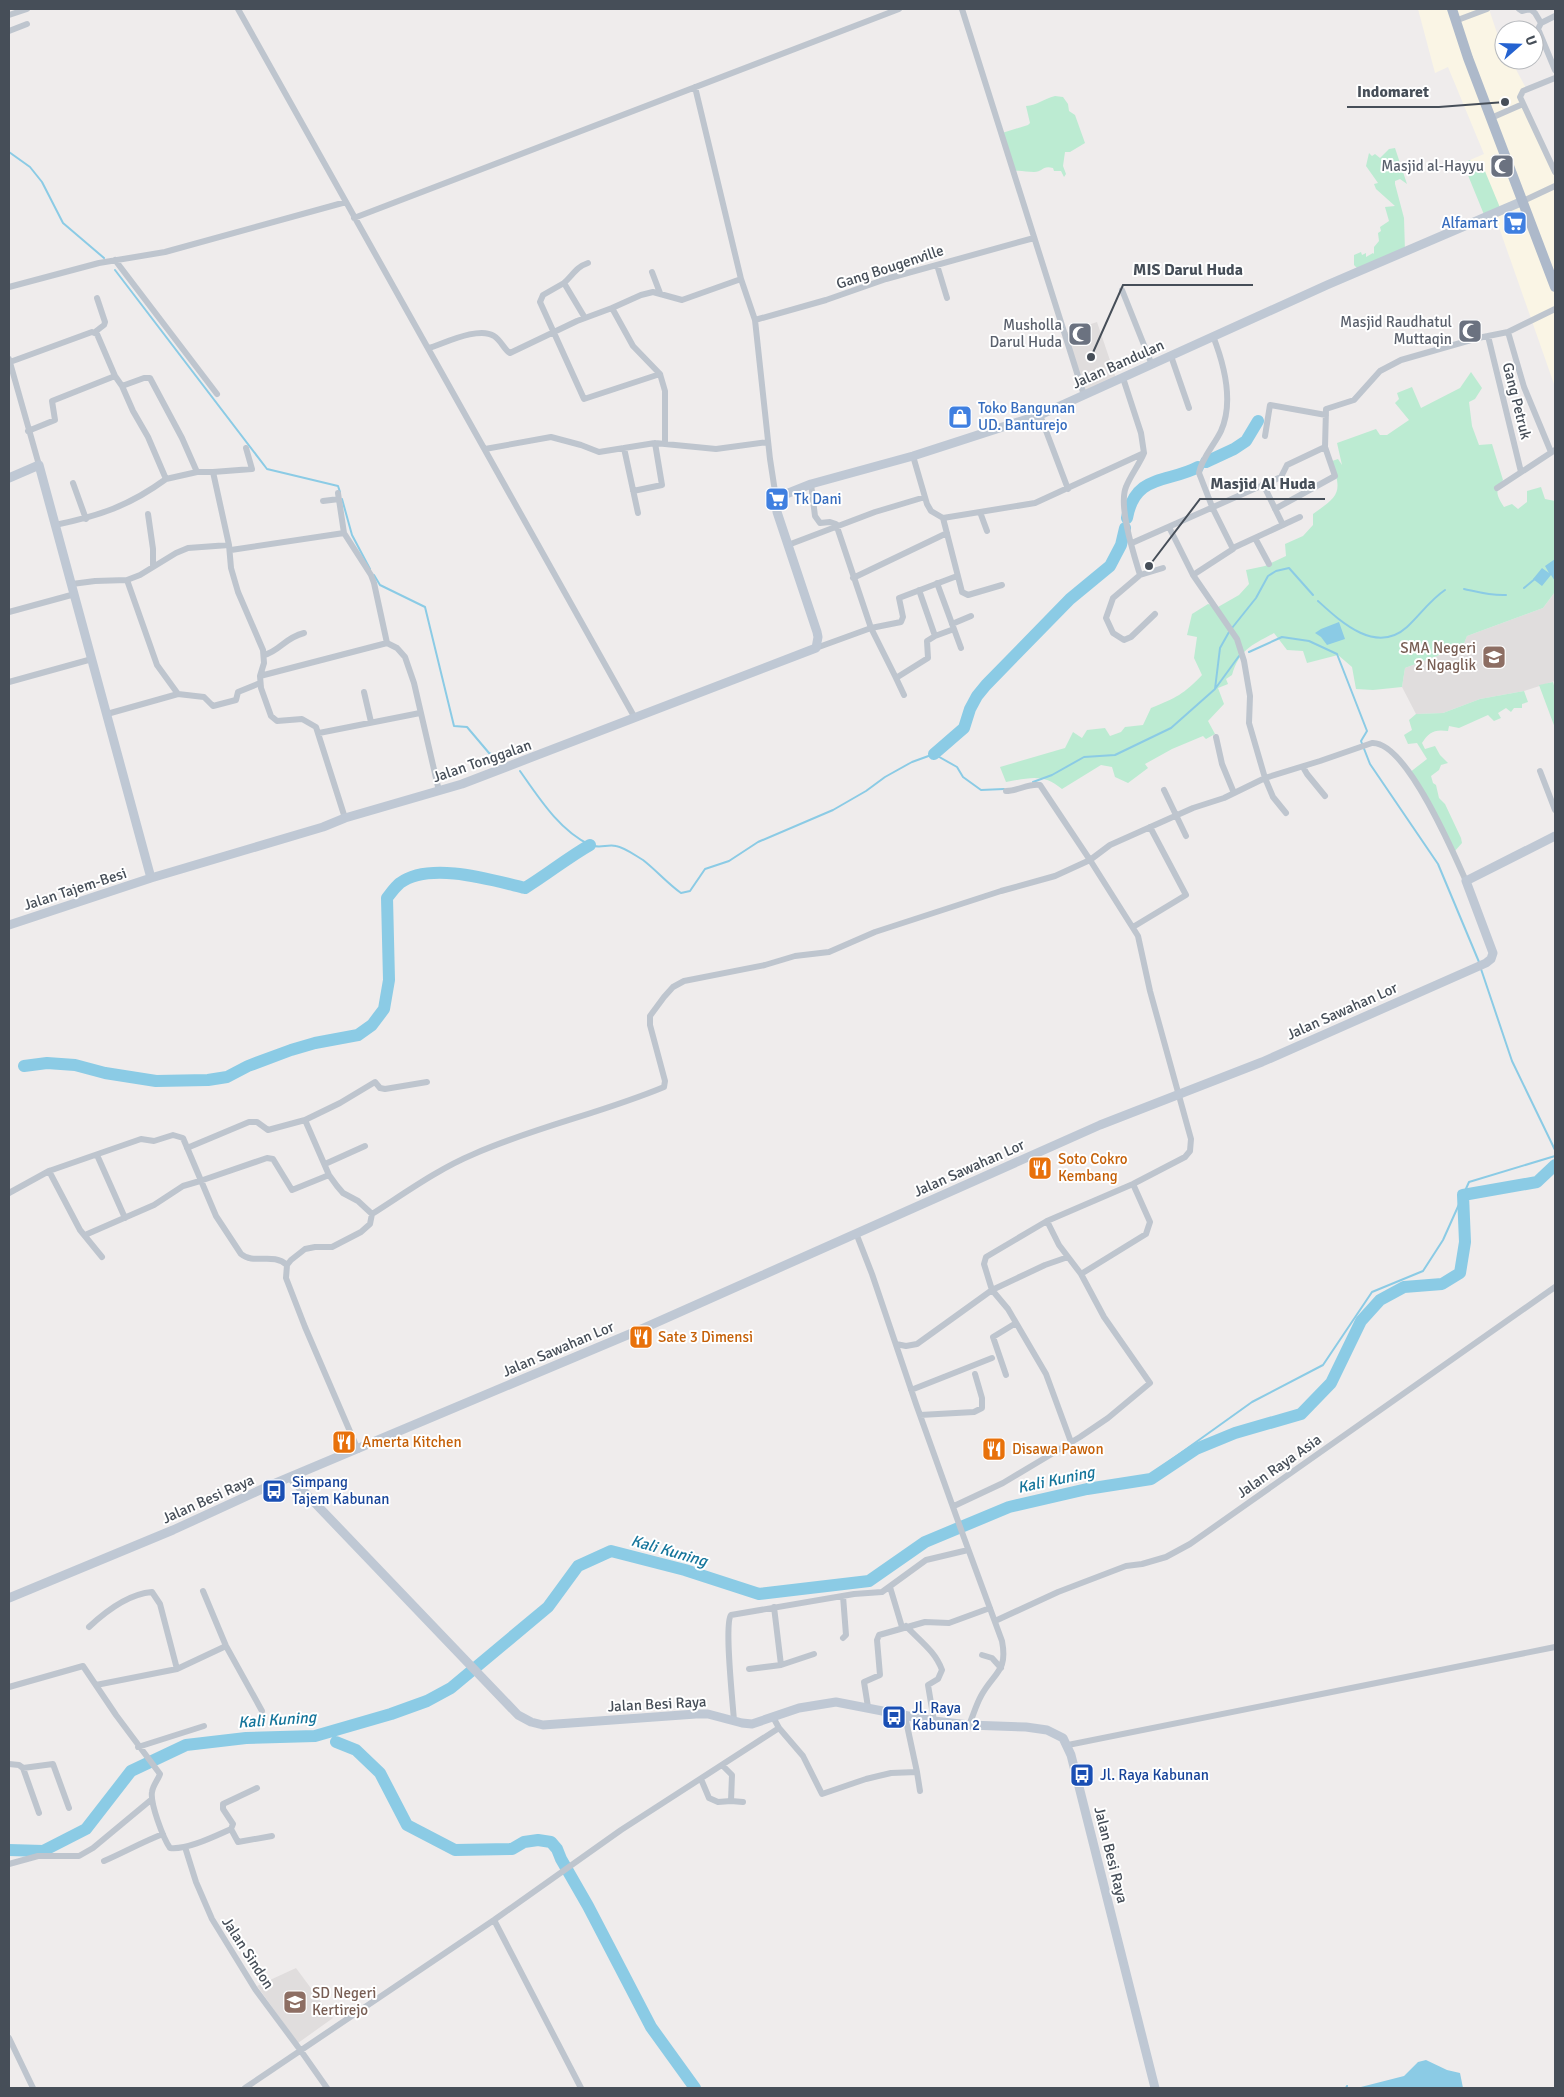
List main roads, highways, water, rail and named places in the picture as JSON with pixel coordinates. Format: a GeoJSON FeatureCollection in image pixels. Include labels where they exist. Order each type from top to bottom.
{"type":"FeatureCollection","features":[{"type":"Feature","properties":{"kind":"main road"},"geometry":{"type":"LineString","coordinates":[[1452,9],[1555,287]]}},
{"type":"Feature","properties":{"kind":"water"},"geometry":{"type":"Polygon","coordinates":[[[1555,559],[1555,581],[1551,575],[1542,586],[1533,579],[1542,568],[1549,573],[1545,566],[1555,559]]]}},
{"type":"Feature","properties":{"kind":"water"},"geometry":{"type":"Polygon","coordinates":[[[1339,622],[1345,639],[1327,645],[1315,633],[1321,629],[1339,622]]]}},
{"type":"Feature","properties":{"kind":"water"},"geometry":{"type":"Polygon","coordinates":[[[1426,2060],[1447,2070],[1460,2073],[1463,2088],[1357,2088],[1404,2076],[1418,2062],[1426,2060]]]}},
{"type":"Feature","properties":{"kind":"waterway"},"geometry":{"type":"LineString","coordinates":[[9,152],[30,167],[42,182],[63,223],[104,258]]}},
{"type":"Feature","properties":{"kind":"waterway"},"geometry":{"type":"LineString","coordinates":[[115,270],[267,469],[338,486],[340,492]]}},
{"type":"Feature","properties":{"kind":"waterway"},"geometry":{"type":"LineString","coordinates":[[1206,462],[1234,449],[1246,441],[1258,421]]}},
{"type":"Feature","properties":{"kind":"waterway"},"geometry":{"type":"LineString","coordinates":[[1127,518],[1137,493],[1145,486],[1198,467]]}},
{"type":"Feature","properties":{"kind":"waterway"},"geometry":{"type":"LineString","coordinates":[[342,499],[352,535],[370,569]]}},
{"type":"Feature","properties":{"kind":"waterway"},"geometry":{"type":"LineString","coordinates":[[934,754],[964,728],[970,709],[986,685],[1070,599],[1110,566],[1121,545],[1125,528]]}},
{"type":"Feature","properties":{"kind":"waterway"},"geometry":{"type":"LineString","coordinates":[[1232,628],[1256,598],[1268,576],[1276,571],[1289,568],[1313,595]]}},
{"type":"Feature","properties":{"kind":"waterway"},"geometry":{"type":"LineString","coordinates":[[374,575],[380,585],[425,607],[454,726],[467,727],[489,753],[504,760]]}},
{"type":"Feature","properties":{"kind":"waterway"},"geometry":{"type":"LineString","coordinates":[[1524,588],[1536,578]]}},
{"type":"Feature","properties":{"kind":"waterway"},"geometry":{"type":"LineString","coordinates":[[1464,589],[1506,595]]}},
{"type":"Feature","properties":{"kind":"waterway"},"geometry":{"type":"LineString","coordinates":[[1318,601],[1348,626],[1371,637],[1383,638],[1395,635],[1407,627],[1445,590]]}},
{"type":"Feature","properties":{"kind":"waterway"},"geometry":{"type":"LineString","coordinates":[[1215,689],[1220,648],[1229,632]]}},
{"type":"Feature","properties":{"kind":"waterway"},"geometry":{"type":"LineString","coordinates":[[1249,652],[1282,637],[1309,641],[1337,654],[1367,731],[1361,741],[1370,764],[1438,864],[1479,962]]}},
{"type":"Feature","properties":{"kind":"waterway"},"geometry":{"type":"LineString","coordinates":[[1033,782],[1052,775],[1084,757],[1115,755],[1171,728],[1215,689],[1239,656]]}},
{"type":"Feature","properties":{"kind":"waterway"},"geometry":{"type":"LineString","coordinates":[[520,771],[550,812],[579,839],[597,847],[613,846],[626,850],[643,860],[681,893],[690,891],[705,869],[729,861],[758,842],[833,810],[912,762],[934,754],[957,767],[963,777],[981,790],[1004,789]]}},
{"type":"Feature","properties":{"kind":"waterway"},"geometry":{"type":"LineString","coordinates":[[24,1066],[47,1063],[75,1065],[105,1073],[156,1081],[208,1080],[227,1077],[248,1066],[291,1050],[315,1043],[358,1035],[372,1025],[384,1009],[389,980],[387,898],[400,883],[428,873],[444,873],[479,877],[525,888],[590,845]]}},
{"type":"Feature","properties":{"kind":"waterway"},"geometry":{"type":"LineString","coordinates":[[1481,969],[1512,1061],[1555,1150]]}},
{"type":"Feature","properties":{"kind":"waterway"},"geometry":{"type":"LineString","coordinates":[[1145,1477],[1252,1402],[1323,1365],[1372,1292],[1423,1271],[1443,1240],[1469,1182],[1555,1156]]}},
{"type":"Feature","properties":{"kind":"waterway","name":"Kali Kuning"},"geometry":{"type":"LineString","coordinates":[[9,1850],[43,1851],[86,1829],[131,1771],[186,1745],[246,1738],[315,1736],[391,1714],[427,1701],[451,1688],[548,1607],[578,1566],[611,1551],[685,1570],[759,1594],[869,1581],[925,1542],[1009,1507],[1087,1489],[1151,1479],[1196,1449],[1235,1433],[1301,1414],[1331,1383],[1361,1321],[1380,1300],[1404,1287],[1442,1284],[1460,1273],[1465,1242],[1463,1195],[1537,1182],[1555,1165]]}},
{"type":"Feature","properties":{"kind":"waterway"},"geometry":{"type":"LineString","coordinates":[[336,1742],[356,1750],[380,1773],[407,1825],[455,1850],[512,1849],[524,1842],[538,1840],[551,1842],[557,1849],[588,1906],[651,2027],[695,2088]]}},
{"type":"Feature","properties":{"kind":"place","name":"Indomaret"},"geometry":{"type":"Point","coordinates":[1505,102]}},
{"type":"Feature","properties":{"kind":"place","name":"Masjid al-Hayyu"},"geometry":{"type":"Point","coordinates":[1502,166]}},
{"type":"Feature","properties":{"kind":"place","name":"Alfamart"},"geometry":{"type":"Point","coordinates":[1515,223]}},
{"type":"Feature","properties":{"kind":"place","name":"Masjid Raudhatul Muttaqin"},"geometry":{"type":"Point","coordinates":[1470,331]}},
{"type":"Feature","properties":{"kind":"place","name":"Musholla Darul Huda"},"geometry":{"type":"Point","coordinates":[1080,334]}},
{"type":"Feature","properties":{"kind":"place","name":"MIS Darul Huda"},"geometry":{"type":"Point","coordinates":[1091,357]}},
{"type":"Feature","properties":{"kind":"place","name":"Toko Bangunan UD. Banturejo"},"geometry":{"type":"Point","coordinates":[960,417]}},
{"type":"Feature","properties":{"kind":"place","name":"Tk Dani"},"geometry":{"type":"Point","coordinates":[777,499]}},
{"type":"Feature","properties":{"kind":"place","name":"Masjid Al Huda"},"geometry":{"type":"Point","coordinates":[1149,566]}},
{"type":"Feature","properties":{"kind":"place","name":"SMA Negeri 2 Ngaglik"},"geometry":{"type":"Point","coordinates":[1494,657]}},
{"type":"Feature","properties":{"kind":"place","name":"Soto Cokro Kembang"},"geometry":{"type":"Point","coordinates":[1040,1168]}},
{"type":"Feature","properties":{"kind":"place","name":"Sate 3 Dimensi"},"geometry":{"type":"Point","coordinates":[641,1337]}},
{"type":"Feature","properties":{"kind":"place","name":"Amerta Kitchen"},"geometry":{"type":"Point","coordinates":[344,1442]}},
{"type":"Feature","properties":{"kind":"place","name":"Disawa Pawon"},"geometry":{"type":"Point","coordinates":[994,1449]}},
{"type":"Feature","properties":{"kind":"place","name":"Simpang Tajem Kabunan"},"geometry":{"type":"Point","coordinates":[274,1491]}},
{"type":"Feature","properties":{"kind":"place","name":"Jl. Raya Kabunan 2"},"geometry":{"type":"Point","coordinates":[894,1717]}},
{"type":"Feature","properties":{"kind":"place","name":"Jl. Raya Kabunan"},"geometry":{"type":"Point","coordinates":[1082,1775]}},
{"type":"Feature","properties":{"kind":"place","name":"SD Negeri Kertirejo"},"geometry":{"type":"Point","coordinates":[295,2002]}}]}
